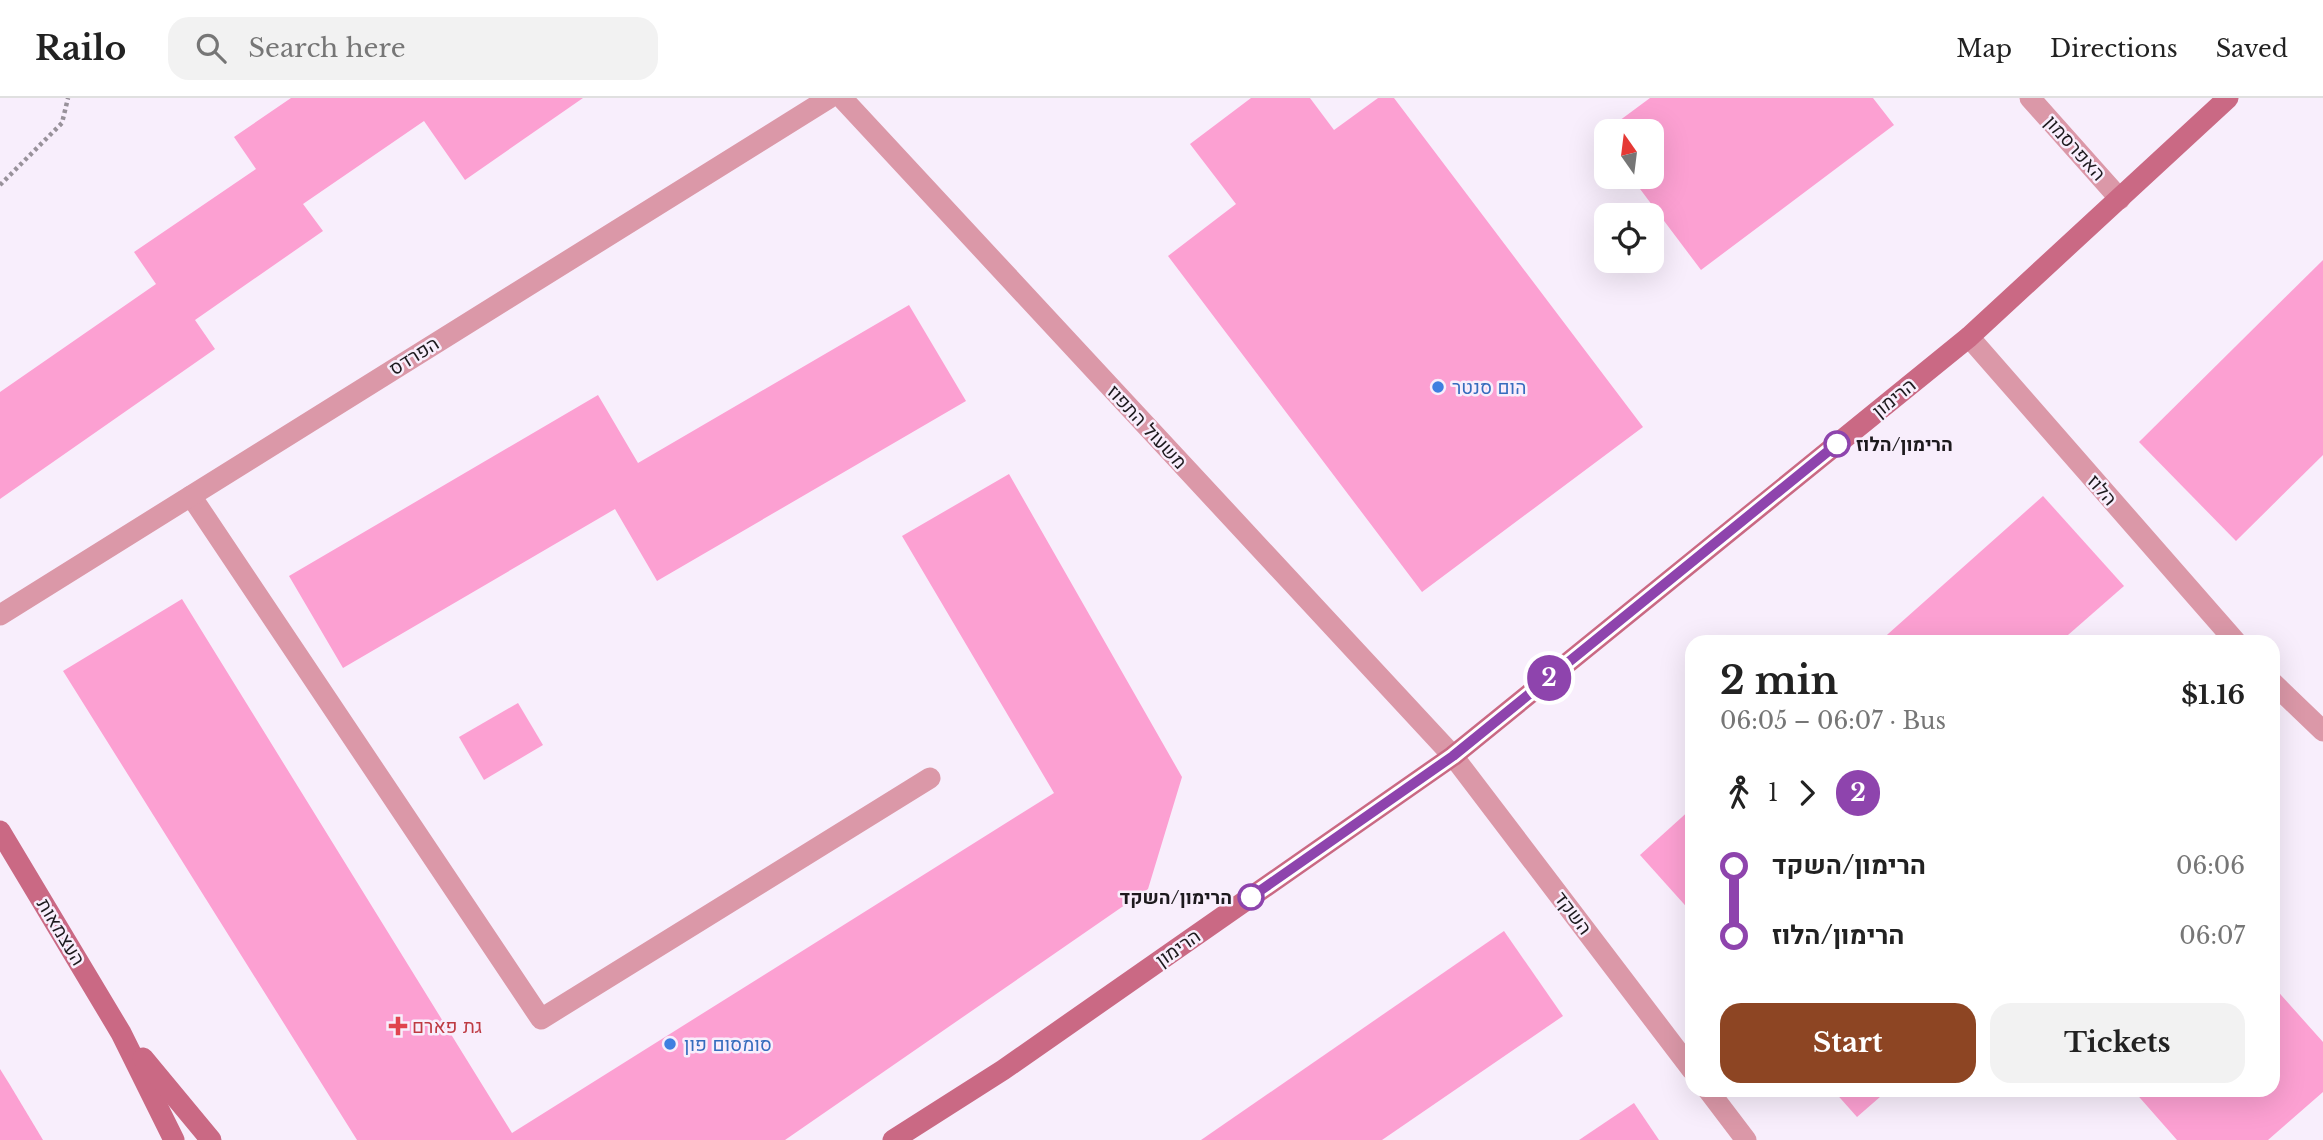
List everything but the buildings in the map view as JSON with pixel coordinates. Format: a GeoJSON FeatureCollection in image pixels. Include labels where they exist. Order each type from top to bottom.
{"type":"FeatureCollection","features":[{"type":"Feature","properties":{"kind":"street","name":"הפרדס"},"geometry":{"type":"LineString","coordinates":[[0,615],[829,98]]}},
{"type":"Feature","properties":{"kind":"street","name":"משעול התפוז"},"geometry":{"type":"LineString","coordinates":[[842,98],[1453,756]]}},
{"type":"Feature","properties":{"kind":"street","name":"האפרסמון"},"geometry":{"type":"LineString","coordinates":[[2030,98],[2120,199]]}},
{"type":"Feature","properties":{"kind":"street","name":"הרימון"},"geometry":{"type":"LineString","coordinates":[[893,1140],[1003,1070],[1453,756],[1969,337],[2228,98]]}},
{"type":"Feature","properties":{"kind":"street","name":"הלוז"},"geometry":{"type":"LineString","coordinates":[[1969,337],[2229,635]]}},
{"type":"Feature","properties":{"kind":"street"},"geometry":{"type":"LineString","coordinates":[[191,496],[541,1019],[930,778]]}},
{"type":"Feature","properties":{"kind":"street"},"geometry":{"type":"LineString","coordinates":[[2280,690],[2323,731]]}},
{"type":"Feature","properties":{"kind":"street","name":"השקד"},"geometry":{"type":"LineString","coordinates":[[1453,756],[1685,1061]]}},
{"type":"Feature","properties":{"kind":"street","name":"העצמאות"},"geometry":{"type":"LineString","coordinates":[[0,831],[121,1032],[174,1140]]}},
{"type":"Feature","properties":{"kind":"street","name":"העצמאות"},"geometry":{"type":"LineString","coordinates":[[121,1032],[211,1140]]}},
{"type":"Feature","properties":{"kind":"street"},"geometry":{"type":"LineString","coordinates":[[1713,1097],[1746,1140]]}},
{"type":"Feature","properties":{"kind":"path"},"geometry":{"type":"LineString","coordinates":[[0,185],[62,123],[68,98]]}},
{"type":"Feature","properties":{"kind":"bus line","name":"2"},"geometry":{"type":"LineString","coordinates":[[1251,897],[1453,756],[1837,444]]}},
{"type":"Feature","properties":{"kind":"place","name":"הום סנטר"},"geometry":{"type":"Point","coordinates":[1438,387]}},
{"type":"Feature","properties":{"kind":"place","name":"הרימון/הלוז"},"geometry":{"type":"Point","coordinates":[1837,444]}},
{"type":"Feature","properties":{"kind":"place","name":"הרימון/השקד"},"geometry":{"type":"Point","coordinates":[1251,897]}},
{"type":"Feature","properties":{"kind":"place","name":"גת פארם"},"geometry":{"type":"Point","coordinates":[398,1026]}},
{"type":"Feature","properties":{"kind":"place","name":"סומסום פון"},"geometry":{"type":"Point","coordinates":[670,1044]}}]}
